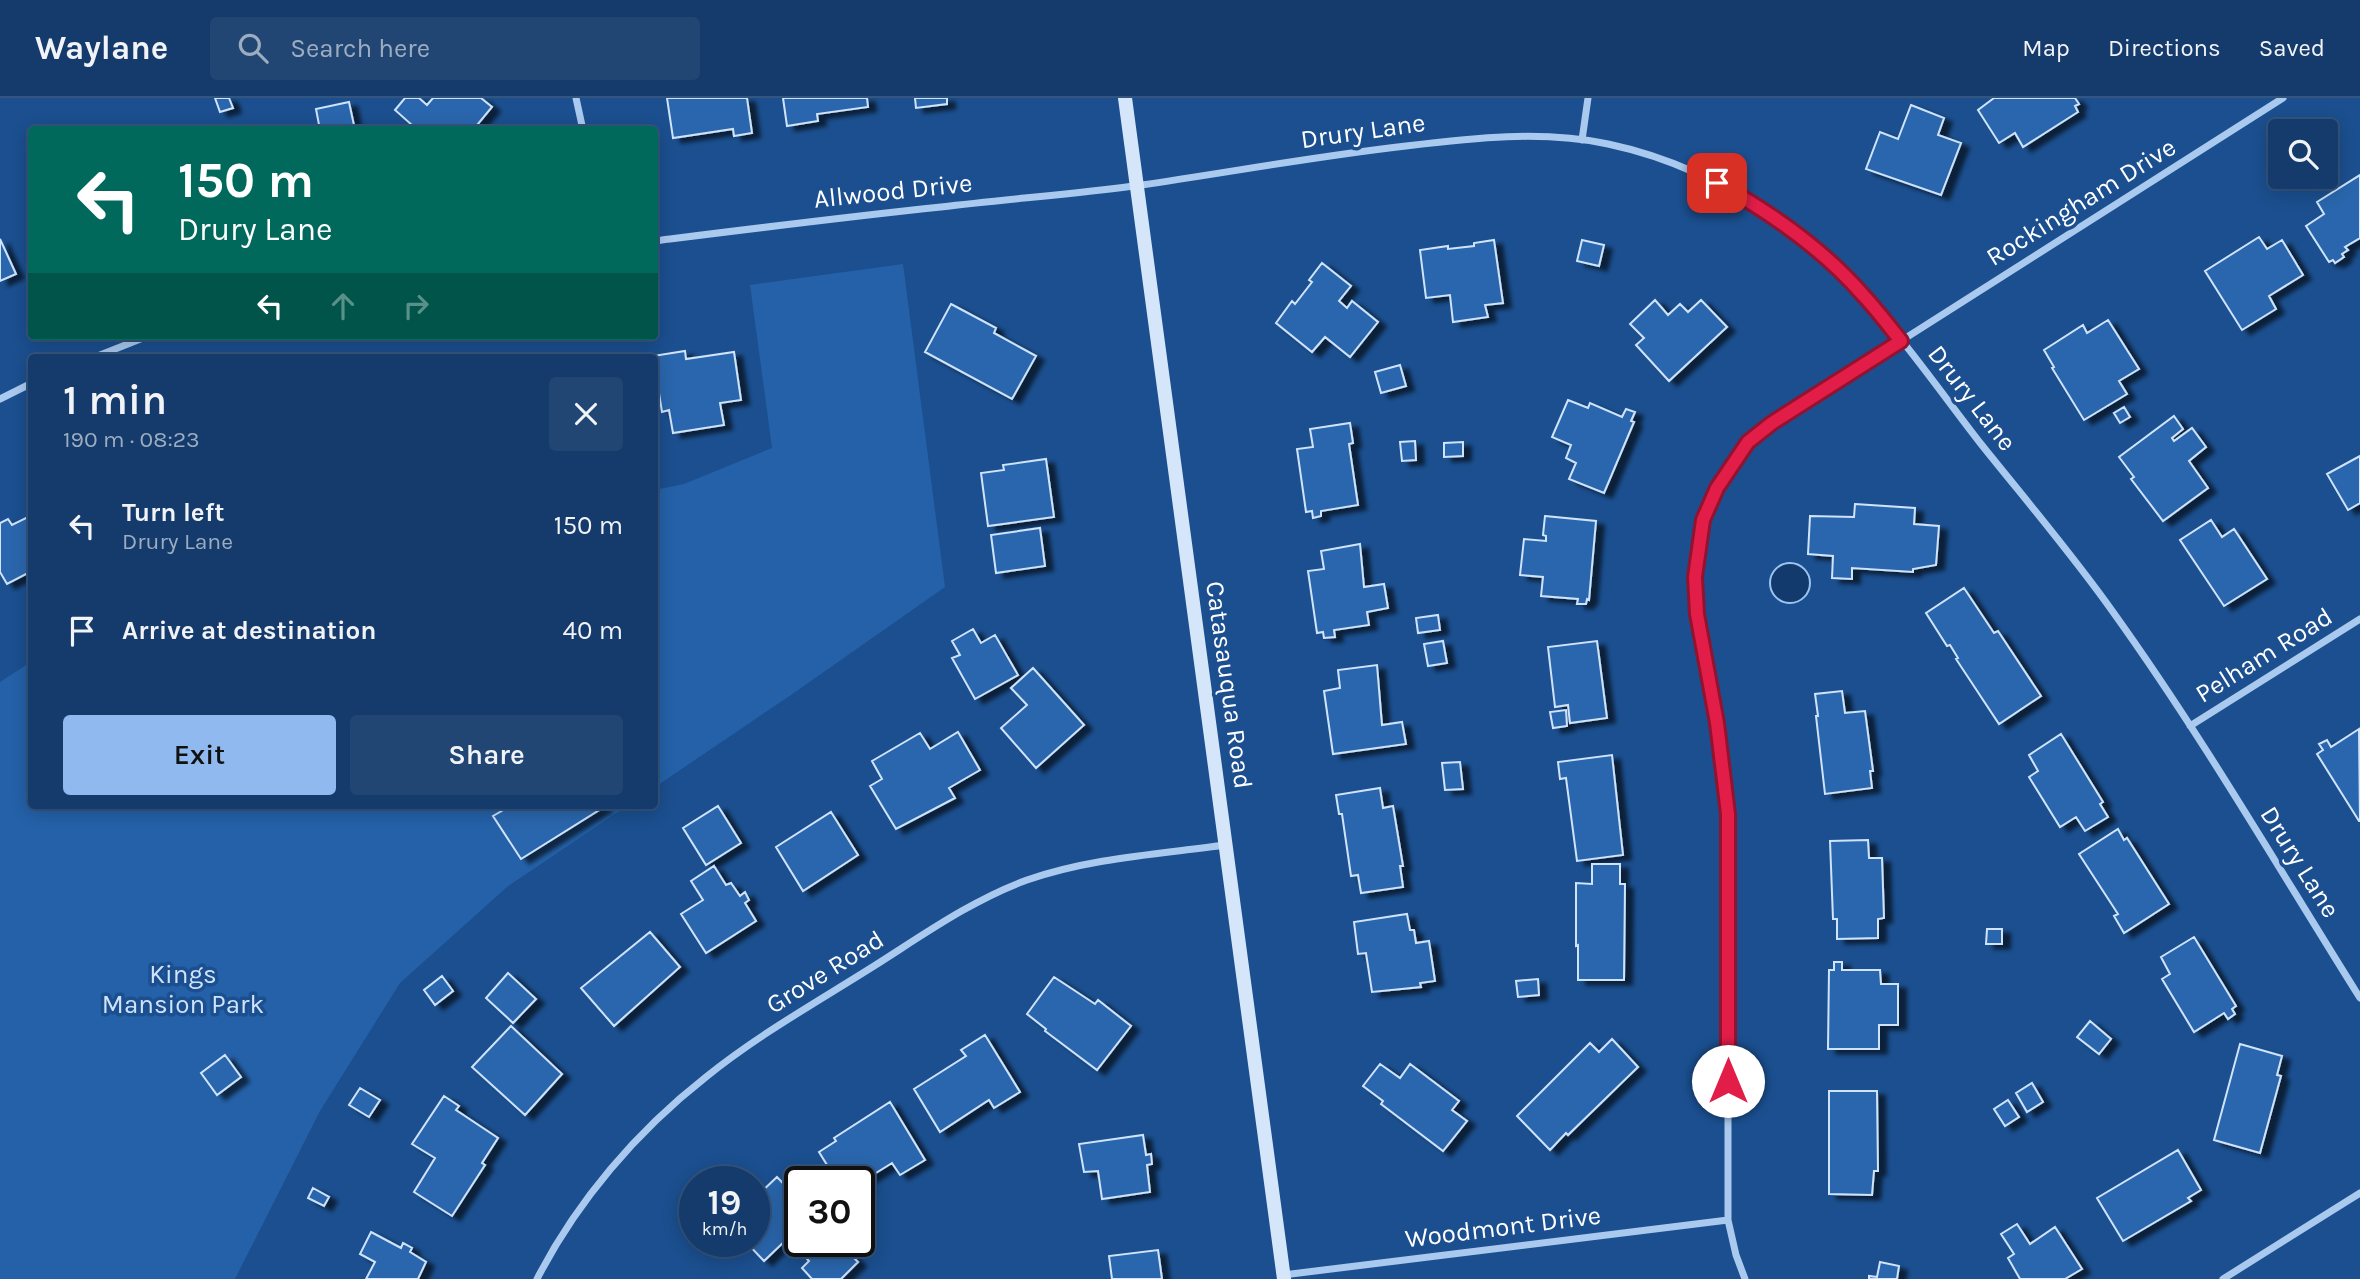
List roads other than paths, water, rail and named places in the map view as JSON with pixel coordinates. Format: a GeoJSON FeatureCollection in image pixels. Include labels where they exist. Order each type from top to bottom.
{"type":"FeatureCollection","features":[{"type":"Feature","properties":{"kind":"street"},"geometry":{"type":"LineString","coordinates":[[576,98],[582,126]]}},
{"type":"Feature","properties":{"kind":"street","name":"Catasauqua Road"},"geometry":{"type":"LineString","coordinates":[[1125,98],[1284,1277]]}},
{"type":"Feature","properties":{"kind":"street"},"geometry":{"type":"LineString","coordinates":[[1582,140],[1588,98]]}},
{"type":"Feature","properties":{"kind":"street","name":"Rockingham Drive"},"geometry":{"type":"LineString","coordinates":[[1745,1279],[1728,1220],[1728,814],[1717,723],[1697,614],[1695,577],[1697,547],[1703,520],[1717,488],[1748,442],[1772,423],[2283,98]]}},
{"type":"Feature","properties":{"kind":"street","name":"Drury Lane"},"geometry":{"type":"LineString","coordinates":[[1137,186],[1370,150],[1480,137],[1582,140],[1619,147],[1694,171],[1740,195],[1784,224],[1862,293],[2111,610],[2190,726],[2360,998]]}},
{"type":"Feature","properties":{"kind":"street","name":"Allwood Drive"},"geometry":{"type":"LineString","coordinates":[[658,240],[814,220],[1137,186]]}},
{"type":"Feature","properties":{"kind":"street"},"geometry":{"type":"LineString","coordinates":[[103,354],[138,340]]}},
{"type":"Feature","properties":{"kind":"street"},"geometry":{"type":"LineString","coordinates":[[0,399],[28,385]]}},
{"type":"Feature","properties":{"kind":"street","name":"Pelham Road"},"geometry":{"type":"LineString","coordinates":[[2190,726],[2360,619]]}},
{"type":"Feature","properties":{"kind":"street","name":"Grove Road"},"geometry":{"type":"LineString","coordinates":[[537,1279],[549,1254],[583,1204],[620,1158],[661,1115],[706,1077],[788,1020],[970,906],[1027,880],[1088,865],[1225,845]]}},
{"type":"Feature","properties":{"kind":"street"},"geometry":{"type":"LineString","coordinates":[[2223,1279],[2360,1193]]}},
{"type":"Feature","properties":{"kind":"street","name":"Woodmont Drive"},"geometry":{"type":"LineString","coordinates":[[1284,1277],[1728,1220]]}},
{"type":"Feature","properties":{"kind":"park label","name":"Kings Mansion Park"},"geometry":{"type":"Point","coordinates":[183,989]}}]}
